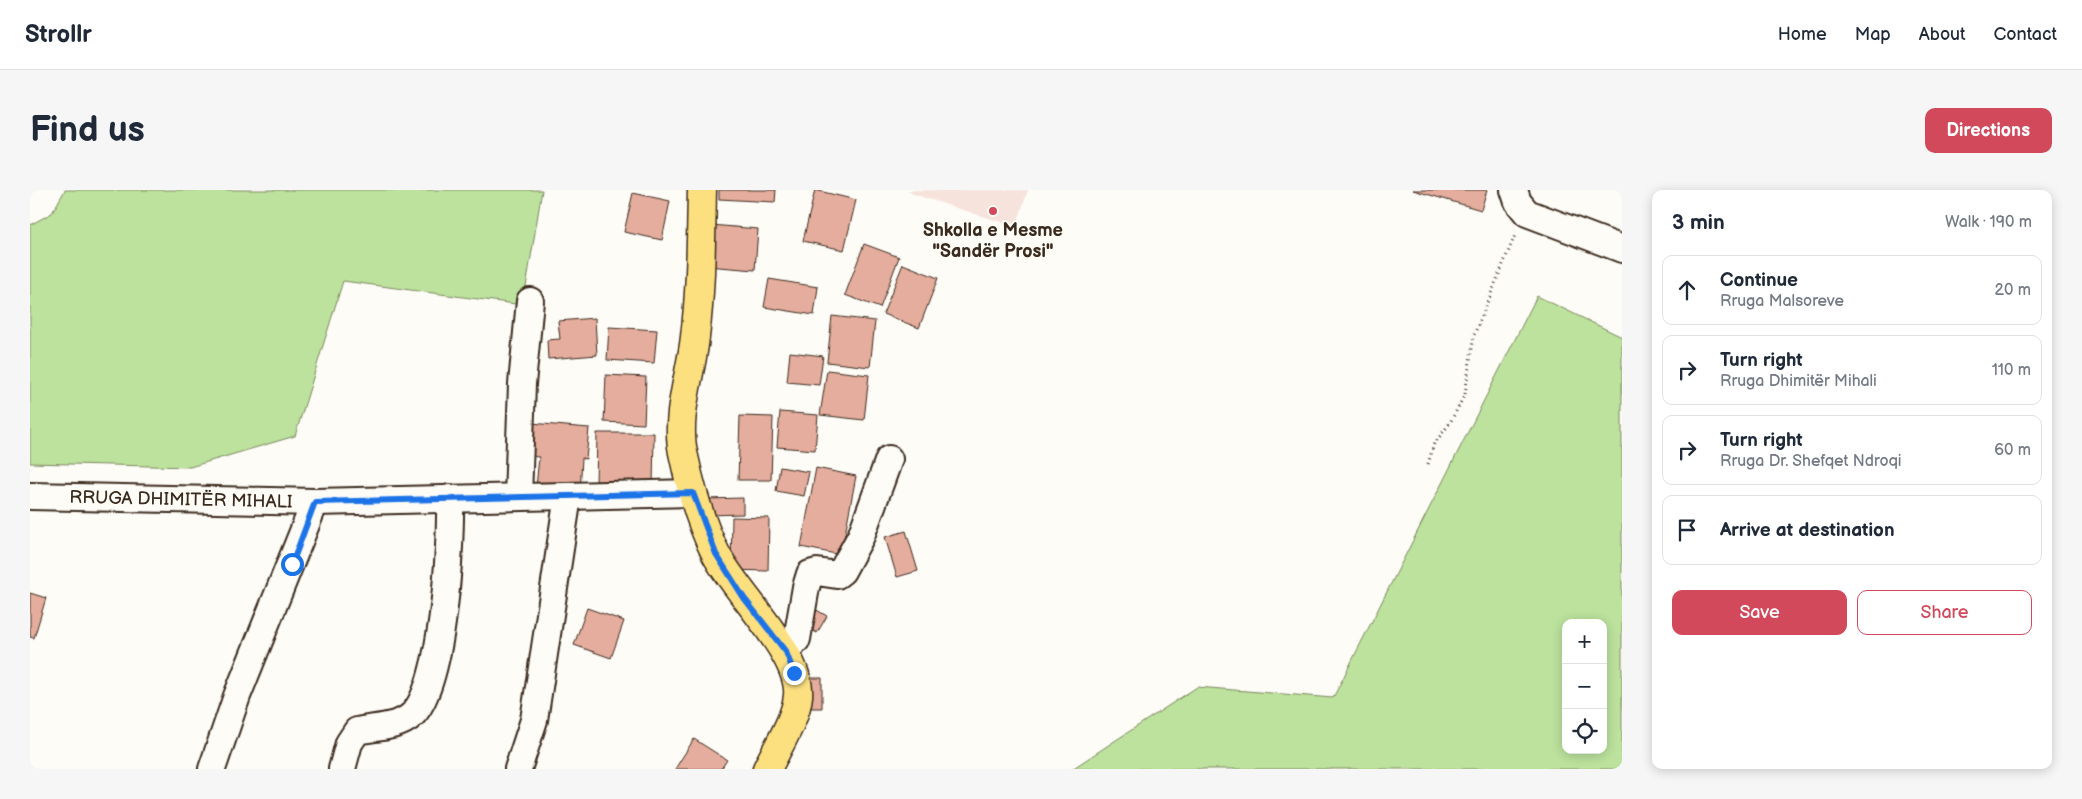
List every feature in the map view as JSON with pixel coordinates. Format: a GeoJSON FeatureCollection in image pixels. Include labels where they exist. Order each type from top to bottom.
{"type":"FeatureCollection","features":[{"type":"Feature","properties":{"kind":"main road"},"geometry":{"type":"LineString","coordinates":[[702,190],[700,295],[695,342],[681,428],[683,455],[693,493],[716,554],[744,598],[786,652],[794,673],[799,696],[793,716],[767,769]]}},
{"type":"Feature","properties":{"kind":"street"},"geometry":{"type":"LineString","coordinates":[[1514,190],[1518,202],[1527,213],[1622,249]]}},
{"type":"Feature","properties":{"kind":"street"},"geometry":{"type":"LineString","coordinates":[[518,497],[522,384],[530,301]]}},
{"type":"Feature","properties":{"kind":"street"},"geometry":{"type":"LineString","coordinates":[[786,652],[797,639],[810,574],[817,572],[837,575],[842,571],[861,536],[889,459]]}},
{"type":"Feature","properties":{"kind":"street","name":"RRUGA DHIMITËR MIHALI"},"geometry":{"type":"LineString","coordinates":[[30,496],[315,502],[693,493]]}},
{"type":"Feature","properties":{"kind":"street"},"geometry":{"type":"LineString","coordinates":[[518,769],[534,720],[568,496]]}},
{"type":"Feature","properties":{"kind":"street"},"geometry":{"type":"LineString","coordinates":[[342,769],[349,743],[357,731],[400,722],[412,715],[421,702],[438,644],[447,586],[451,528],[450,498]]}},
{"type":"Feature","properties":{"kind":"street"},"geometry":{"type":"LineString","coordinates":[[212,769],[237,696],[315,502]]}},
{"type":"Feature","properties":{"kind":"path"},"geometry":{"type":"LineString","coordinates":[[1428,464],[1434,444],[1450,423],[1465,394],[1474,335],[1516,234],[1527,213]]}},
{"type":"Feature","properties":{"kind":"shaded area","name":"Shkolla e Mesme \"Sandër Prosi\""},"geometry":{"type":"Polygon","coordinates":[[[907,190],[1028,190],[1016,227],[913,194],[907,190]]]}},
{"type":"Feature","properties":{"kind":"green space"},"geometry":{"type":"Polygon","coordinates":[[[65,190],[542,190],[523,305],[343,281],[295,436],[190,467],[30,463],[30,225],[52,213],[65,190]]]}},
{"type":"Feature","properties":{"kind":"green space"},"geometry":{"type":"Polygon","coordinates":[[[1537,296],[1622,337],[1622,769],[1072,769],[1197,687],[1333,698],[1537,296]]]}},
{"type":"Feature","properties":{"kind":"building"},"geometry":{"type":"Polygon","coordinates":[[[719,190],[776,190],[775,202],[719,199],[719,190]]]}},
{"type":"Feature","properties":{"kind":"building"},"geometry":{"type":"Polygon","coordinates":[[[815,190],[856,200],[844,250],[803,241],[815,190]]]}},
{"type":"Feature","properties":{"kind":"building"},"geometry":{"type":"Polygon","coordinates":[[[1413,190],[1487,190],[1481,210],[1413,190]]]}},
{"type":"Feature","properties":{"kind":"building"},"geometry":{"type":"Polygon","coordinates":[[[633,193],[670,201],[662,240],[624,232],[633,193]]]}},
{"type":"Feature","properties":{"kind":"building"},"geometry":{"type":"Polygon","coordinates":[[[711,225],[758,229],[755,270],[707,266],[711,225]]]}},
{"type":"Feature","properties":{"kind":"building"},"geometry":{"type":"Polygon","coordinates":[[[864,244],[899,257],[880,308],[845,295],[864,244]]]}},
{"type":"Feature","properties":{"kind":"building"},"geometry":{"type":"Polygon","coordinates":[[[903,264],[938,278],[919,328],[883,314],[903,264]]]}},
{"type":"Feature","properties":{"kind":"building"},"geometry":{"type":"Polygon","coordinates":[[[769,279],[818,287],[814,315],[764,307],[769,279]]]}},
{"type":"Feature","properties":{"kind":"building"},"geometry":{"type":"Polygon","coordinates":[[[832,316],[875,321],[870,367],[827,362],[832,316]]]}},
{"type":"Feature","properties":{"kind":"building"},"geometry":{"type":"Polygon","coordinates":[[[595,318],[597,355],[548,359],[547,340],[560,339],[558,321],[595,318]]]}},
{"type":"Feature","properties":{"kind":"building"},"geometry":{"type":"Polygon","coordinates":[[[609,327],[657,330],[654,363],[607,360],[609,327]]]}},
{"type":"Feature","properties":{"kind":"building"},"geometry":{"type":"Polygon","coordinates":[[[790,352],[823,356],[819,385],[787,382],[790,352]]]}},
{"type":"Feature","properties":{"kind":"building"},"geometry":{"type":"Polygon","coordinates":[[[827,370],[869,375],[864,420],[820,415],[827,370]]]}},
{"type":"Feature","properties":{"kind":"building"},"geometry":{"type":"Polygon","coordinates":[[[606,375],[646,377],[644,424],[604,422],[606,375]]]}},
{"type":"Feature","properties":{"kind":"building"},"geometry":{"type":"Polygon","coordinates":[[[780,412],[818,415],[815,450],[777,447],[780,412]]]}},
{"type":"Feature","properties":{"kind":"building"},"geometry":{"type":"Polygon","coordinates":[[[740,416],[773,417],[771,480],[738,480],[740,416]]]}},
{"type":"Feature","properties":{"kind":"building"},"geometry":{"type":"Polygon","coordinates":[[[531,423],[589,428],[586,459],[582,458],[580,491],[536,487],[539,457],[528,456],[531,423]]]}},
{"type":"Feature","properties":{"kind":"building"},"geometry":{"type":"Polygon","coordinates":[[[597,433],[654,433],[653,487],[596,486],[597,433]]]}},
{"type":"Feature","properties":{"kind":"building"},"geometry":{"type":"Polygon","coordinates":[[[780,467],[809,472],[804,496],[776,491],[780,467]]]}},
{"type":"Feature","properties":{"kind":"building"},"geometry":{"type":"Polygon","coordinates":[[[816,468],[856,476],[841,555],[801,547],[816,468]]]}},
{"type":"Feature","properties":{"kind":"building"},"geometry":{"type":"Polygon","coordinates":[[[743,498],[743,514],[707,515],[706,499],[743,498]]]}},
{"type":"Feature","properties":{"kind":"building"},"geometry":{"type":"Polygon","coordinates":[[[732,517],[769,518],[768,571],[731,570],[732,517]]]}},
{"type":"Feature","properties":{"kind":"building"},"geometry":{"type":"Polygon","coordinates":[[[906,531],[918,571],[897,577],[885,537],[906,531]]]}},
{"type":"Feature","properties":{"kind":"building"},"geometry":{"type":"Polygon","coordinates":[[[30,593],[46,598],[34,638],[30,637],[30,593]]]}},
{"type":"Feature","properties":{"kind":"building"},"geometry":{"type":"Polygon","coordinates":[[[587,608],[624,621],[611,658],[574,645],[587,608]]]}},
{"type":"Feature","properties":{"kind":"building"},"geometry":{"type":"Polygon","coordinates":[[[813,608],[827,616],[817,633],[804,626],[813,608]]]}},
{"type":"Feature","properties":{"kind":"building"},"geometry":{"type":"Polygon","coordinates":[[[802,678],[822,678],[822,708],[802,708],[802,678]]]}},
{"type":"Feature","properties":{"kind":"building"},"geometry":{"type":"Polygon","coordinates":[[[694,739],[727,760],[721,769],[675,769],[694,739]]]}},
{"type":"Feature","properties":{"kind":"place","name":"Shkolla e Mesme \"Sandër Prosi\""},"geometry":{"type":"Point","coordinates":[993,211]}},
{"type":"Feature","properties":{"kind":"route"},"geometry":{"type":"LineString","coordinates":[[292,564],[315,502],[693,493],[716,554],[744,598],[786,652],[794,673]]}}]}
